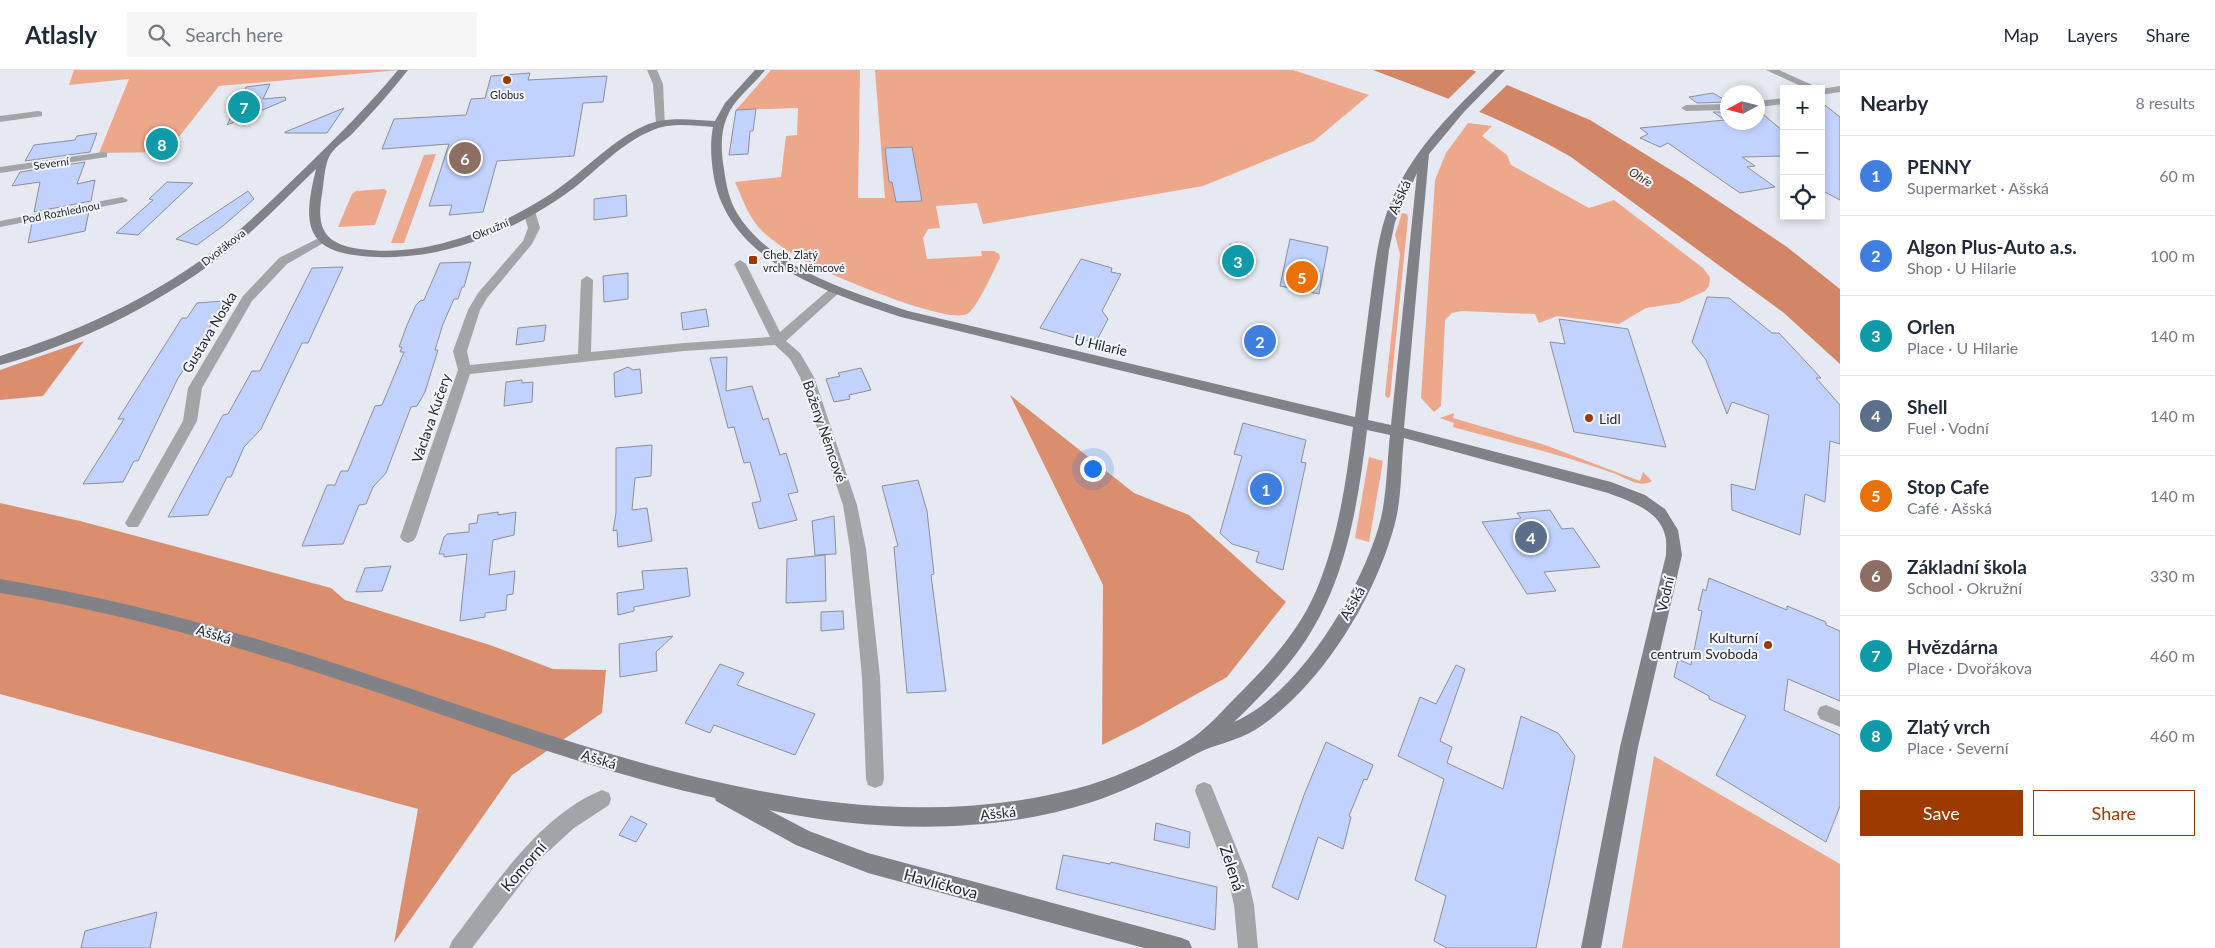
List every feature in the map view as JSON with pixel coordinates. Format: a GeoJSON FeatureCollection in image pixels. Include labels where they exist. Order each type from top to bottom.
{"type":"FeatureCollection","features":[{"type":"Feature","properties":{"kind":"street","name":"Dvořákova"},"geometry":{"type":"LineString","coordinates":[[0,361],[100,322],[172,284],[214,256],[324,156],[378,102],[404,70]]}},
{"type":"Feature","properties":{"kind":"street"},"geometry":{"type":"LineString","coordinates":[[652,70],[658,84],[661,124]]}},
{"type":"Feature","properties":{"kind":"street"},"geometry":{"type":"LineString","coordinates":[[464,370],[584,359],[684,347],[778,340],[836,290],[794,269],[758,244],[741,228],[732,215],[719,176],[717,150],[720,124],[725,111],[760,70]]}},
{"type":"Feature","properties":{"kind":"street"},"geometry":{"type":"LineString","coordinates":[[1771,70],[1806,85]]}},
{"type":"Feature","properties":{"kind":"street","name":"Ašská"},"geometry":{"type":"LineString","coordinates":[[1203,741],[1271,673],[1310,618],[1335,561],[1344,528],[1361,424],[1386,231],[1394,204],[1404,183],[1424,154],[1499,71]]}},
{"type":"Feature","properties":{"kind":"street"},"geometry":{"type":"LineString","coordinates":[[1825,90],[1840,88]]}},
{"type":"Feature","properties":{"kind":"street"},"geometry":{"type":"LineString","coordinates":[[1765,103],[1780,102]]}},
{"type":"Feature","properties":{"kind":"street"},"geometry":{"type":"LineString","coordinates":[[1686,108],[1720,107]]}},
{"type":"Feature","properties":{"kind":"street"},"geometry":{"type":"LineString","coordinates":[[0,119],[38,114]]}},
{"type":"Feature","properties":{"kind":"street","name":"Okružní"},"geometry":{"type":"LineString","coordinates":[[323,239],[338,248],[360,253],[386,255],[418,251],[465,240],[530,211],[565,189],[627,141],[649,128],[661,124],[720,124]]}},
{"type":"Feature","properties":{"kind":"street","name":"Ašská"},"geometry":{"type":"LineString","coordinates":[[0,586],[80,598],[162,618],[325,667],[636,770],[757,798],[853,812],[940,817],[984,815],[1047,805],[1091,793],[1149,770],[1203,741],[1247,725],[1278,702],[1305,672],[1349,611],[1378,554],[1385,534],[1398,432],[1424,154]]}},
{"type":"Feature","properties":{"kind":"street","name":"Severní"},"geometry":{"type":"LineString","coordinates":[[0,170],[103,155]]}},
{"type":"Feature","properties":{"kind":"street"},"geometry":{"type":"LineString","coordinates":[[323,239],[315,224],[316,203],[324,156]]}},
{"type":"Feature","properties":{"kind":"street","name":"Pod Rozhlednou"},"geometry":{"type":"LineString","coordinates":[[0,224],[122,200]]}},
{"type":"Feature","properties":{"kind":"street","name":"Václava Kučery"},"geometry":{"type":"LineString","coordinates":[[408,537],[464,370],[460,351],[474,310],[482,296],[528,242],[534,228],[530,211]]}},
{"type":"Feature","properties":{"kind":"street","name":"Gustava Noska"},"geometry":{"type":"LineString","coordinates":[[133,523],[190,421],[195,388],[247,299],[284,261],[323,239]]}},
{"type":"Feature","properties":{"kind":"street","name":"Boženy Němcové"},"geometry":{"type":"LineString","coordinates":[[740,264],[778,340],[795,356],[807,377],[850,505],[858,549],[871,678],[875,779]]}},
{"type":"Feature","properties":{"kind":"street"},"geometry":{"type":"LineString","coordinates":[[584,359],[587,280]]}},
{"type":"Feature","properties":{"kind":"street","name":"U Hilarie"},"geometry":{"type":"LineString","coordinates":[[836,290],[905,314],[1361,424]]}},
{"type":"Feature","properties":{"kind":"street"},"geometry":{"type":"LineString","coordinates":[[1361,424],[1398,432]]}},
{"type":"Feature","properties":{"kind":"street","name":"Vodní"},"geometry":{"type":"LineString","coordinates":[[1398,432],[1540,468],[1629,495],[1651,506],[1660,514],[1673,534],[1674,555],[1629,747],[1591,948]]}},
{"type":"Feature","properties":{"kind":"street","name":"Havlíčkova"},"geometry":{"type":"LineString","coordinates":[[711,788],[795,834],[868,863],[1182,948]]}},
{"type":"Feature","properties":{"kind":"street","name":"Zelená"},"geometry":{"type":"LineString","coordinates":[[1204,791],[1234,863],[1240,884],[1248,948]]}},
{"type":"Feature","properties":{"kind":"street","name":"Komorní"},"geometry":{"type":"LineString","coordinates":[[460,948],[533,852],[567,822],[602,800]]}},
{"type":"Feature","properties":{"kind":"shaded area"},"geometry":{"type":"Polygon","coordinates":[[[74,70],[400,70],[219,86],[167,152],[99,153],[129,79],[69,85],[74,70]]]}},
{"type":"Feature","properties":{"kind":"shaded area"},"geometry":{"type":"Polygon","coordinates":[[[771,70],[860,70],[858,198],[885,198],[875,70],[1293,70],[1369,95],[1314,141],[1203,186],[983,224],[977,203],[936,206],[940,228],[928,229],[923,238],[927,259],[982,256],[981,251],[994,251],[999,254],[1000,258],[976,305],[967,314],[955,315],[937,312],[891,298],[825,271],[786,250],[757,226],[746,208],[735,182],[781,177],[786,136],[797,135],[798,108],[736,110],[771,70]]]}},
{"type":"Feature","properties":{"kind":"shaded area"},"geometry":{"type":"Polygon","coordinates":[[[1468,123],[1492,126],[1482,136],[1507,155],[1511,165],[1589,208],[1614,200],[1703,268],[1710,277],[1709,286],[1705,291],[1679,303],[1646,308],[1619,324],[1557,316],[1539,323],[1535,314],[1462,311],[1452,313],[1445,320],[1441,406],[1434,412],[1421,398],[1435,180],[1446,153],[1468,123]]]}},
{"type":"Feature","properties":{"kind":"shaded area"},"geometry":{"type":"Polygon","coordinates":[[[436,154],[404,243],[391,243],[424,155],[436,154]]]}},
{"type":"Feature","properties":{"kind":"shaded area"},"geometry":{"type":"Polygon","coordinates":[[[384,189],[387,191],[375,225],[338,227],[352,194],[356,191],[384,189]]]}},
{"type":"Feature","properties":{"kind":"shaded area"},"geometry":{"type":"Polygon","coordinates":[[[1402,213],[1407,214],[1408,218],[1390,397],[1387,398],[1385,395],[1400,254],[1395,235],[1402,213]]]}},
{"type":"Feature","properties":{"kind":"shaded area"},"geometry":{"type":"Polygon","coordinates":[[[84,341],[43,396],[0,400],[0,370],[84,341]]]}},
{"type":"Feature","properties":{"kind":"shaded area"},"geometry":{"type":"Polygon","coordinates":[[[1010,395],[1134,493],[1189,515],[1286,602],[1227,677],[1102,745],[1103,585],[1010,395]]]}},
{"type":"Feature","properties":{"kind":"shaded area"},"geometry":{"type":"Polygon","coordinates":[[[1454,413],[1453,418],[1545,445],[1640,481],[1643,472],[1652,481],[1642,484],[1632,482],[1613,473],[1574,460],[1453,427],[1454,423],[1440,418],[1454,413]]]}},
{"type":"Feature","properties":{"kind":"shaded area"},"geometry":{"type":"Polygon","coordinates":[[[1369,457],[1383,461],[1369,542],[1355,538],[1369,457]]]}},
{"type":"Feature","properties":{"kind":"shaded area"},"geometry":{"type":"Polygon","coordinates":[[[0,503],[80,521],[331,588],[345,600],[490,645],[553,669],[606,670],[602,713],[512,775],[394,943],[418,809],[0,694],[0,503]]]}},
{"type":"Feature","properties":{"kind":"shaded area"},"geometry":{"type":"Polygon","coordinates":[[[1654,756],[1840,864],[1840,948],[1622,948],[1654,756]]]}},
{"type":"Feature","properties":{"kind":"water","name":"Ohře"},"geometry":{"type":"Polygon","coordinates":[[[1373,70],[1472,70],[1590,120],[1687,180],[1787,247],[1840,289],[1840,364],[1784,313],[1571,157],[1499,120],[1373,70]]]}},
{"type":"Feature","properties":{"kind":"pier"},"geometry":{"type":"Polygon","coordinates":[[[1478,70],[1510,82],[1476,115],[1446,101],[1478,70]]]}},
{"type":"Feature","properties":{"kind":"building"},"geometry":{"type":"Polygon","coordinates":[[[530,73],[528,80],[607,76],[603,102],[583,103],[574,156],[497,161],[483,212],[449,215],[452,205],[429,206],[449,144],[382,149],[394,119],[466,115],[471,99],[485,98],[491,76],[530,73]]]}},
{"type":"Feature","properties":{"kind":"building"},"geometry":{"type":"Polygon","coordinates":[[[270,84],[263,99],[285,97],[286,100],[227,125],[239,101],[243,100],[246,87],[270,84]]]}},
{"type":"Feature","properties":{"kind":"building"},"geometry":{"type":"Polygon","coordinates":[[[1713,93],[1720,97],[1720,102],[1697,103],[1689,97],[1713,93]]]}},
{"type":"Feature","properties":{"kind":"building"},"geometry":{"type":"Polygon","coordinates":[[[1825,105],[1840,117],[1840,200],[1825,192],[1825,105]]]}},
{"type":"Feature","properties":{"kind":"building"},"geometry":{"type":"Polygon","coordinates":[[[344,108],[327,133],[285,133],[285,132],[344,108]]]}},
{"type":"Feature","properties":{"kind":"building"},"geometry":{"type":"Polygon","coordinates":[[[756,109],[753,131],[750,131],[748,154],[729,155],[736,110],[756,109]]]}},
{"type":"Feature","properties":{"kind":"building"},"geometry":{"type":"Polygon","coordinates":[[[1713,112],[1720,112],[1720,117],[1713,112]]]}},
{"type":"Feature","properties":{"kind":"building"},"geometry":{"type":"Polygon","coordinates":[[[1765,116],[1780,129],[1780,156],[1742,157],[1755,166],[1747,167],[1775,187],[1740,193],[1668,143],[1660,147],[1640,138],[1648,134],[1640,128],[1720,120],[1720,130],[1765,130],[1765,116]]]}},
{"type":"Feature","properties":{"kind":"building"},"geometry":{"type":"Polygon","coordinates":[[[97,133],[90,152],[25,161],[34,145],[75,140],[77,136],[97,133]]]}},
{"type":"Feature","properties":{"kind":"building"},"geometry":{"type":"Polygon","coordinates":[[[912,147],[922,201],[896,202],[892,182],[889,182],[885,148],[912,147]]]}},
{"type":"Feature","properties":{"kind":"building"},"geometry":{"type":"Polygon","coordinates":[[[85,162],[77,184],[95,180],[91,201],[34,212],[40,182],[12,186],[20,172],[85,162]]]}},
{"type":"Feature","properties":{"kind":"building"},"geometry":{"type":"Polygon","coordinates":[[[167,182],[193,183],[138,235],[116,233],[153,200],[149,199],[167,182]]]}},
{"type":"Feature","properties":{"kind":"building"},"geometry":{"type":"Polygon","coordinates":[[[248,191],[254,199],[197,245],[176,239],[248,191]]]}},
{"type":"Feature","properties":{"kind":"building"},"geometry":{"type":"Polygon","coordinates":[[[626,195],[627,216],[594,220],[594,199],[626,195]]]}},
{"type":"Feature","properties":{"kind":"building"},"geometry":{"type":"Polygon","coordinates":[[[89,211],[85,231],[28,243],[32,223],[89,211]]]}},
{"type":"Feature","properties":{"kind":"building"},"geometry":{"type":"Polygon","coordinates":[[[1290,239],[1328,247],[1319,294],[1280,286],[1290,239]]]}},
{"type":"Feature","properties":{"kind":"building"},"geometry":{"type":"Polygon","coordinates":[[[1230,244],[1248,248],[1241,271],[1223,267],[1230,244]]]}},
{"type":"Feature","properties":{"kind":"building"},"geometry":{"type":"Polygon","coordinates":[[[1081,259],[1112,268],[1111,272],[1121,274],[1102,311],[1108,319],[1098,338],[1085,341],[1040,328],[1081,259]]]}},
{"type":"Feature","properties":{"kind":"building"},"geometry":{"type":"Polygon","coordinates":[[[471,262],[464,287],[462,287],[458,299],[454,299],[443,324],[435,350],[438,350],[425,392],[417,406],[411,407],[386,473],[373,487],[366,504],[359,505],[343,544],[302,546],[327,485],[335,485],[341,471],[348,471],[375,406],[382,405],[404,352],[400,352],[402,347],[399,347],[407,325],[416,305],[424,300],[440,263],[471,262]]]}},
{"type":"Feature","properties":{"kind":"building"},"geometry":{"type":"Polygon","coordinates":[[[343,267],[308,343],[302,343],[261,429],[244,447],[231,477],[227,477],[208,515],[168,517],[223,415],[228,414],[252,371],[260,371],[312,268],[343,267]]]}},
{"type":"Feature","properties":{"kind":"building"},"geometry":{"type":"Polygon","coordinates":[[[628,273],[628,299],[604,302],[603,276],[628,273]]]}},
{"type":"Feature","properties":{"kind":"building"},"geometry":{"type":"Polygon","coordinates":[[[1707,297],[1729,298],[1772,333],[1779,333],[1821,378],[1816,378],[1840,405],[1840,444],[1830,441],[1825,502],[1805,494],[1800,535],[1732,510],[1731,484],[1755,490],[1769,415],[1732,402],[1727,414],[1706,360],[1692,342],[1707,297]]]}},
{"type":"Feature","properties":{"kind":"building"},"geometry":{"type":"Polygon","coordinates":[[[224,301],[196,352],[178,378],[138,461],[134,461],[123,482],[83,484],[124,419],[118,419],[182,318],[187,318],[197,303],[224,301]]]}},
{"type":"Feature","properties":{"kind":"building"},"geometry":{"type":"Polygon","coordinates":[[[706,309],[709,326],[683,330],[681,313],[706,309]]]}},
{"type":"Feature","properties":{"kind":"building"},"geometry":{"type":"Polygon","coordinates":[[[1559,319],[1628,329],[1666,447],[1574,432],[1550,342],[1565,344],[1559,319]]]}},
{"type":"Feature","properties":{"kind":"building"},"geometry":{"type":"Polygon","coordinates":[[[546,325],[544,341],[516,345],[518,328],[546,325]]]}},
{"type":"Feature","properties":{"kind":"building"},"geometry":{"type":"Polygon","coordinates":[[[727,357],[726,391],[752,386],[763,420],[768,418],[780,455],[786,453],[798,492],[788,494],[797,520],[759,529],[752,503],[761,501],[750,462],[744,463],[734,427],[728,428],[710,358],[727,357]]]}},
{"type":"Feature","properties":{"kind":"building"},"geometry":{"type":"Polygon","coordinates":[[[628,367],[633,370],[640,369],[642,393],[615,397],[614,373],[628,367]]]}},
{"type":"Feature","properties":{"kind":"building"},"geometry":{"type":"Polygon","coordinates":[[[861,368],[871,390],[849,395],[850,399],[834,402],[826,379],[840,376],[838,373],[861,368]]]}},
{"type":"Feature","properties":{"kind":"building"},"geometry":{"type":"Polygon","coordinates":[[[522,380],[522,383],[533,382],[532,402],[504,406],[506,382],[522,380]]]}},
{"type":"Feature","properties":{"kind":"building"},"geometry":{"type":"Polygon","coordinates":[[[1243,423],[1306,440],[1301,462],[1306,463],[1283,570],[1256,562],[1259,552],[1232,544],[1220,533],[1242,456],[1234,454],[1243,423]]]}},
{"type":"Feature","properties":{"kind":"building"},"geometry":{"type":"Polygon","coordinates":[[[652,445],[651,476],[635,478],[632,510],[647,508],[652,541],[618,547],[617,530],[613,531],[616,513],[616,448],[652,445]]]}},
{"type":"Feature","properties":{"kind":"building"},"geometry":{"type":"Polygon","coordinates":[[[918,480],[927,511],[934,574],[931,575],[946,691],[907,693],[894,547],[898,546],[882,486],[918,480]]]}},
{"type":"Feature","properties":{"kind":"building"},"geometry":{"type":"Polygon","coordinates":[[[1550,510],[1562,529],[1573,528],[1600,567],[1544,572],[1556,591],[1527,594],[1482,522],[1521,518],[1517,513],[1550,510]]]}},
{"type":"Feature","properties":{"kind":"building"},"geometry":{"type":"Polygon","coordinates":[[[498,512],[498,515],[516,512],[514,535],[493,540],[489,575],[515,571],[513,594],[507,595],[506,610],[485,613],[485,617],[460,621],[467,554],[444,557],[444,554],[439,554],[444,537],[447,534],[469,532],[469,524],[477,523],[478,515],[498,512]]]}},
{"type":"Feature","properties":{"kind":"building"},"geometry":{"type":"Polygon","coordinates":[[[834,516],[836,554],[815,555],[812,521],[834,516]]]}},
{"type":"Feature","properties":{"kind":"building"},"geometry":{"type":"Polygon","coordinates":[[[825,555],[826,601],[786,603],[787,559],[825,555]]]}},
{"type":"Feature","properties":{"kind":"building"},"geometry":{"type":"Polygon","coordinates":[[[391,566],[382,591],[356,592],[365,568],[391,566]]]}},
{"type":"Feature","properties":{"kind":"building"},"geometry":{"type":"Polygon","coordinates":[[[687,568],[690,596],[634,607],[634,611],[618,615],[617,593],[644,589],[642,571],[687,568]]]}},
{"type":"Feature","properties":{"kind":"building"},"geometry":{"type":"Polygon","coordinates":[[[1709,578],[1787,610],[1787,606],[1826,622],[1826,625],[1840,631],[1840,701],[1788,679],[1784,710],[1840,735],[1840,806],[1826,842],[1716,775],[1746,716],[1709,699],[1709,696],[1674,677],[1678,659],[1691,665],[1702,611],[1698,610],[1703,589],[1706,591],[1709,578]]]}},
{"type":"Feature","properties":{"kind":"building"},"geometry":{"type":"Polygon","coordinates":[[[843,611],[844,629],[821,631],[821,612],[843,611]]]}},
{"type":"Feature","properties":{"kind":"building"},"geometry":{"type":"Polygon","coordinates":[[[673,636],[656,652],[657,671],[620,677],[619,644],[673,636]]]}},
{"type":"Feature","properties":{"kind":"building"},"geometry":{"type":"Polygon","coordinates":[[[720,664],[744,673],[737,685],[815,714],[795,755],[714,725],[710,733],[685,723],[720,664]]]}},
{"type":"Feature","properties":{"kind":"building"},"geometry":{"type":"Polygon","coordinates":[[[1456,665],[1465,669],[1440,741],[1452,747],[1447,763],[1503,789],[1521,716],[1558,733],[1575,756],[1536,948],[1447,948],[1434,941],[1446,896],[1415,880],[1444,779],[1398,756],[1420,697],[1436,704],[1456,665]]]}},
{"type":"Feature","properties":{"kind":"building"},"geometry":{"type":"Polygon","coordinates":[[[1326,742],[1373,765],[1367,780],[1364,779],[1349,816],[1351,817],[1343,849],[1318,837],[1298,900],[1272,887],[1304,795],[1326,742]]]}},
{"type":"Feature","properties":{"kind":"building"},"geometry":{"type":"Polygon","coordinates":[[[631,816],[647,824],[636,842],[619,835],[631,816]]]}},
{"type":"Feature","properties":{"kind":"building"},"geometry":{"type":"Polygon","coordinates":[[[1156,823],[1190,832],[1189,848],[1154,840],[1156,823]]]}},
{"type":"Feature","properties":{"kind":"building"},"geometry":{"type":"Polygon","coordinates":[[[1063,855],[1110,864],[1111,862],[1217,887],[1215,930],[1056,889],[1063,855]]]}},
{"type":"Feature","properties":{"kind":"building"},"geometry":{"type":"Polygon","coordinates":[[[157,912],[150,948],[81,948],[85,931],[157,912]]]}},
{"type":"Feature","properties":{"kind":"place","name":"Globus"},"geometry":{"type":"Point","coordinates":[507,80]}},
{"type":"Feature","properties":{"kind":"place","name":"Hvězdárna"},"geometry":{"type":"Point","coordinates":[244,107]}},
{"type":"Feature","properties":{"kind":"place","name":"Zlatý vrch"},"geometry":{"type":"Point","coordinates":[162,144]}},
{"type":"Feature","properties":{"kind":"place","name":"Základní škola"},"geometry":{"type":"Point","coordinates":[465,158]}},
{"type":"Feature","properties":{"kind":"place","name":"Cheb, Zlatý vrch B. Němcové"},"geometry":{"type":"Point","coordinates":[753,260]}},
{"type":"Feature","properties":{"kind":"place","name":"Orlen"},"geometry":{"type":"Point","coordinates":[1238,261]}},
{"type":"Feature","properties":{"kind":"place","name":"Stop Cafe"},"geometry":{"type":"Point","coordinates":[1302,277]}},
{"type":"Feature","properties":{"kind":"place","name":"Algon Plus-Auto a.s."},"geometry":{"type":"Point","coordinates":[1260,341]}},
{"type":"Feature","properties":{"kind":"place","name":"Lidl"},"geometry":{"type":"Point","coordinates":[1589,418]}},
{"type":"Feature","properties":{"kind":"place","name":"PENNY"},"geometry":{"type":"Point","coordinates":[1266,489]}},
{"type":"Feature","properties":{"kind":"place","name":"Shell"},"geometry":{"type":"Point","coordinates":[1531,537]}},
{"type":"Feature","properties":{"kind":"place","name":"Kulturní centrum Svoboda"},"geometry":{"type":"Point","coordinates":[1768,645]}}]}
